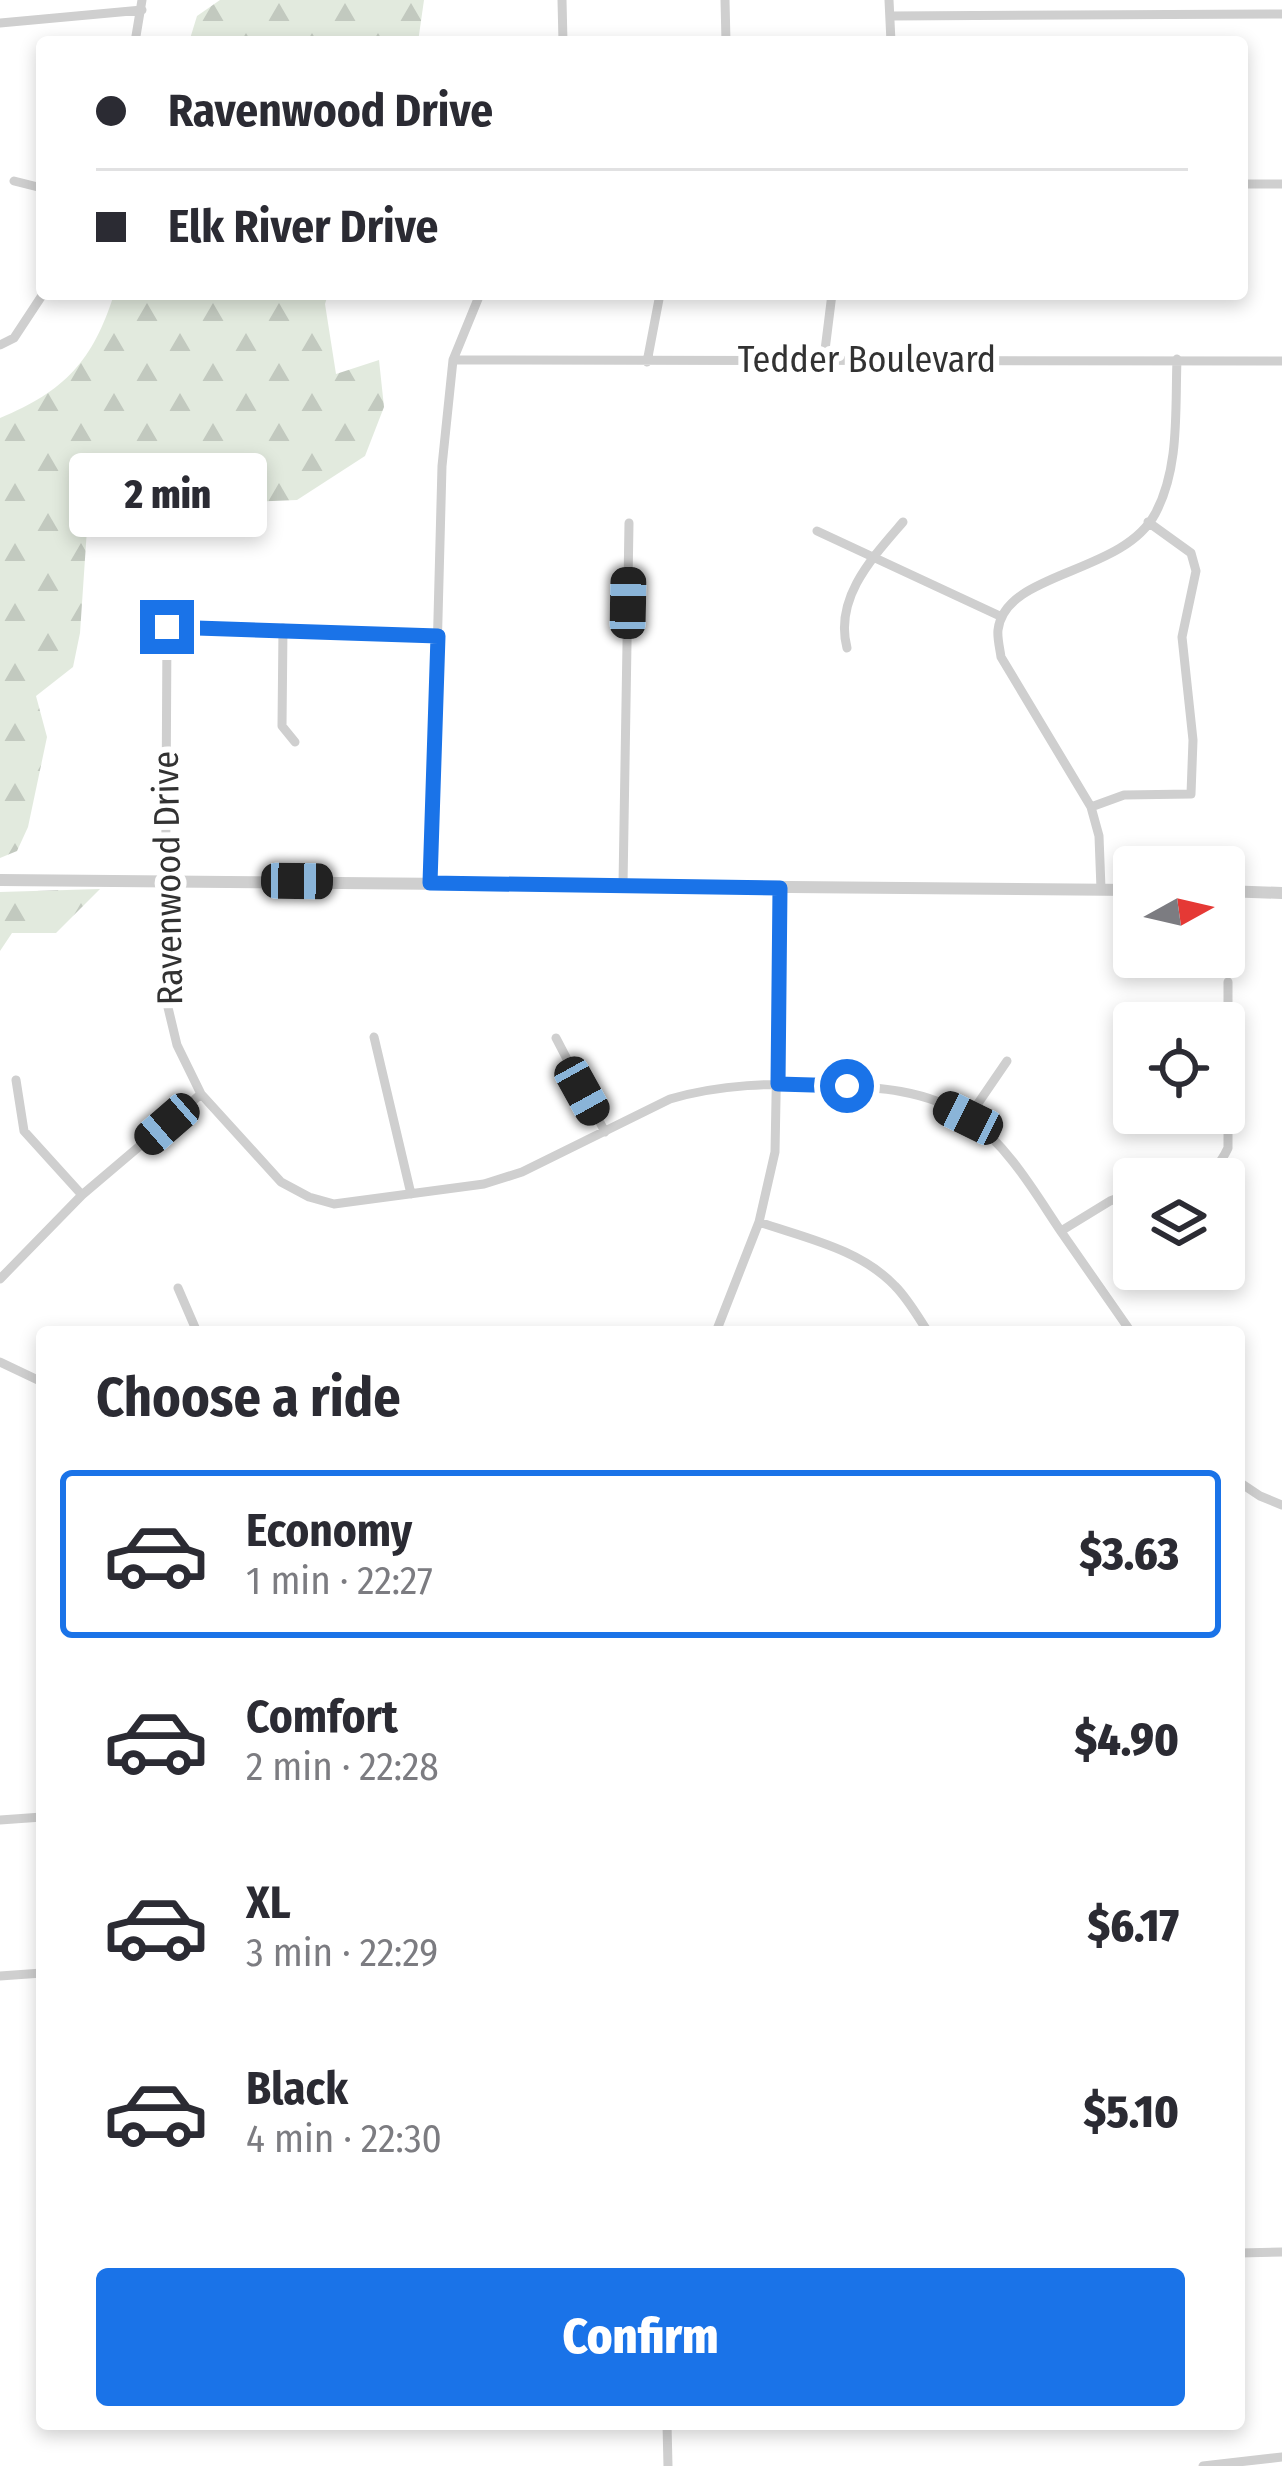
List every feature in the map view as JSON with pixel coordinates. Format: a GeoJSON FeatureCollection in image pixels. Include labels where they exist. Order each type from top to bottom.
{"type":"FeatureCollection","features":[{"type":"Feature","properties":{"kind":"street"},"geometry":{"type":"LineString","coordinates":[[562,0],[563,36]]}},
{"type":"Feature","properties":{"kind":"street"},"geometry":{"type":"LineString","coordinates":[[725,0],[726,36]]}},
{"type":"Feature","properties":{"kind":"street"},"geometry":{"type":"LineString","coordinates":[[889,0],[891,36]]}},
{"type":"Feature","properties":{"kind":"street"},"geometry":{"type":"LineString","coordinates":[[0,23],[142,5],[136,36]]}},
{"type":"Feature","properties":{"kind":"street"},"geometry":{"type":"LineString","coordinates":[[890,16],[1282,14]]}},
{"type":"Feature","properties":{"kind":"street"},"geometry":{"type":"LineString","coordinates":[[14,181],[36,186]]}},
{"type":"Feature","properties":{"kind":"street"},"geometry":{"type":"LineString","coordinates":[[1248,184],[1282,184]]}},
{"type":"Feature","properties":{"kind":"street"},"geometry":{"type":"LineString","coordinates":[[0,345],[14,338],[39,300]]}},
{"type":"Feature","properties":{"kind":"street"},"geometry":{"type":"LineString","coordinates":[[430,883],[442,466],[453,360],[478,300]]}},
{"type":"Feature","properties":{"kind":"street"},"geometry":{"type":"LineString","coordinates":[[647,362],[659,300]]}},
{"type":"Feature","properties":{"kind":"street"},"geometry":{"type":"LineString","coordinates":[[824,358],[831,300]]}},
{"type":"Feature","properties":{"kind":"street"},"geometry":{"type":"LineString","coordinates":[[1101,889],[1099,836],[1091,807],[1001,657],[998,630],[1002,617],[1025,590],[1122,551],[1148,523],[1172,466],[1177,359]]}},
{"type":"Feature","properties":{"kind":"street","name":"Tedder Boulevard"},"geometry":{"type":"LineString","coordinates":[[453,360],[1282,361]]}},
{"type":"Feature","properties":{"kind":"street"},"geometry":{"type":"LineString","coordinates":[[847,648],[844,611],[874,555],[903,523]]}},
{"type":"Feature","properties":{"kind":"street"},"geometry":{"type":"LineString","coordinates":[[1091,807],[1124,795],[1191,794],[1193,740],[1182,637],[1196,571],[1191,554],[1148,523]]}},
{"type":"Feature","properties":{"kind":"street"},"geometry":{"type":"LineString","coordinates":[[622,885],[629,524]]}},
{"type":"Feature","properties":{"kind":"street"},"geometry":{"type":"LineString","coordinates":[[817,531],[1002,617]]}},
{"type":"Feature","properties":{"kind":"street","name":"Ravenwood Drive"},"geometry":{"type":"LineString","coordinates":[[283,628],[167,627],[163,879],[164,995],[178,1045],[201,1094],[281,1182],[334,1204],[484,1184],[522,1172],[670,1099],[712,1088],[778,1084],[881,1088],[932,1100],[968,1118],[1005,1153],[1127,1326]]}},
{"type":"Feature","properties":{"kind":"street"},"geometry":{"type":"LineString","coordinates":[[295,742],[282,726],[283,628],[438,636]]}},
{"type":"Feature","properties":{"kind":"street"},"geometry":{"type":"LineString","coordinates":[[0,880],[1113,889]]}},
{"type":"Feature","properties":{"kind":"street"},"geometry":{"type":"LineString","coordinates":[[718,1326],[759,1222],[775,1152],[780,888]]}},
{"type":"Feature","properties":{"kind":"street"},"geometry":{"type":"LineString","coordinates":[[1245,892],[1282,893]]}},
{"type":"Feature","properties":{"kind":"street"},"geometry":{"type":"LineString","coordinates":[[1227,1002],[1228,982]]}},
{"type":"Feature","properties":{"kind":"street"},"geometry":{"type":"LineString","coordinates":[[374,1037],[411,1194]]}},
{"type":"Feature","properties":{"kind":"street"},"geometry":{"type":"LineString","coordinates":[[556,1038],[605,1132]]}},
{"type":"Feature","properties":{"kind":"street"},"geometry":{"type":"LineString","coordinates":[[968,1118],[1006,1061]]}},
{"type":"Feature","properties":{"kind":"street"},"geometry":{"type":"LineString","coordinates":[[16,1080],[24,1131],[82,1196]]}},
{"type":"Feature","properties":{"kind":"street"},"geometry":{"type":"LineString","coordinates":[[0,1280],[82,1196],[201,1094]]}},
{"type":"Feature","properties":{"kind":"street"},"geometry":{"type":"LineString","coordinates":[[1061,1231],[1113,1200]]}},
{"type":"Feature","properties":{"kind":"street"},"geometry":{"type":"LineString","coordinates":[[759,1222],[853,1255],[874,1268],[897,1287],[924,1326]]}},
{"type":"Feature","properties":{"kind":"street"},"geometry":{"type":"LineString","coordinates":[[178,1288],[194,1326]]}},
{"type":"Feature","properties":{"kind":"street"},"geometry":{"type":"LineString","coordinates":[[0,1362],[36,1379]]}},
{"type":"Feature","properties":{"kind":"street"},"geometry":{"type":"LineString","coordinates":[[1245,1485],[1282,1505]]}},
{"type":"Feature","properties":{"kind":"street"},"geometry":{"type":"LineString","coordinates":[[0,1820],[36,1817]]}},
{"type":"Feature","properties":{"kind":"street"},"geometry":{"type":"LineString","coordinates":[[0,1976],[36,1973]]}},
{"type":"Feature","properties":{"kind":"street"},"geometry":{"type":"LineString","coordinates":[[1245,2253],[1282,2252]]}},
{"type":"Feature","properties":{"kind":"street"},"geometry":{"type":"LineString","coordinates":[[667,2430],[668,2466]]}},
{"type":"Feature","properties":{"kind":"street"},"geometry":{"type":"LineString","coordinates":[[1203,2466],[1282,2458]]}},
{"type":"Feature","properties":{"kind":"green space"},"geometry":{"type":"Polygon","coordinates":[[[220,0],[424,0],[419,36],[191,36],[197,16],[220,0]]]}},
{"type":"Feature","properties":{"kind":"green space"},"geometry":{"type":"Polygon","coordinates":[[[112,300],[326,300],[336,374],[379,360],[384,407],[365,456],[297,500],[116,502],[88,514],[80,633],[73,667],[36,696],[47,737],[28,827],[17,851],[0,858],[0,418],[42,397],[74,371],[112,300]]]}},
{"type":"Feature","properties":{"kind":"green space"},"geometry":{"type":"Polygon","coordinates":[[[100,889],[56,933],[12,933],[0,951],[0,892],[100,889]]]}},
{"type":"Feature","properties":{"kind":"route"},"geometry":{"type":"LineString","coordinates":[[167,627],[438,636],[430,883],[780,888],[778,1084],[847,1086]]}}]}
